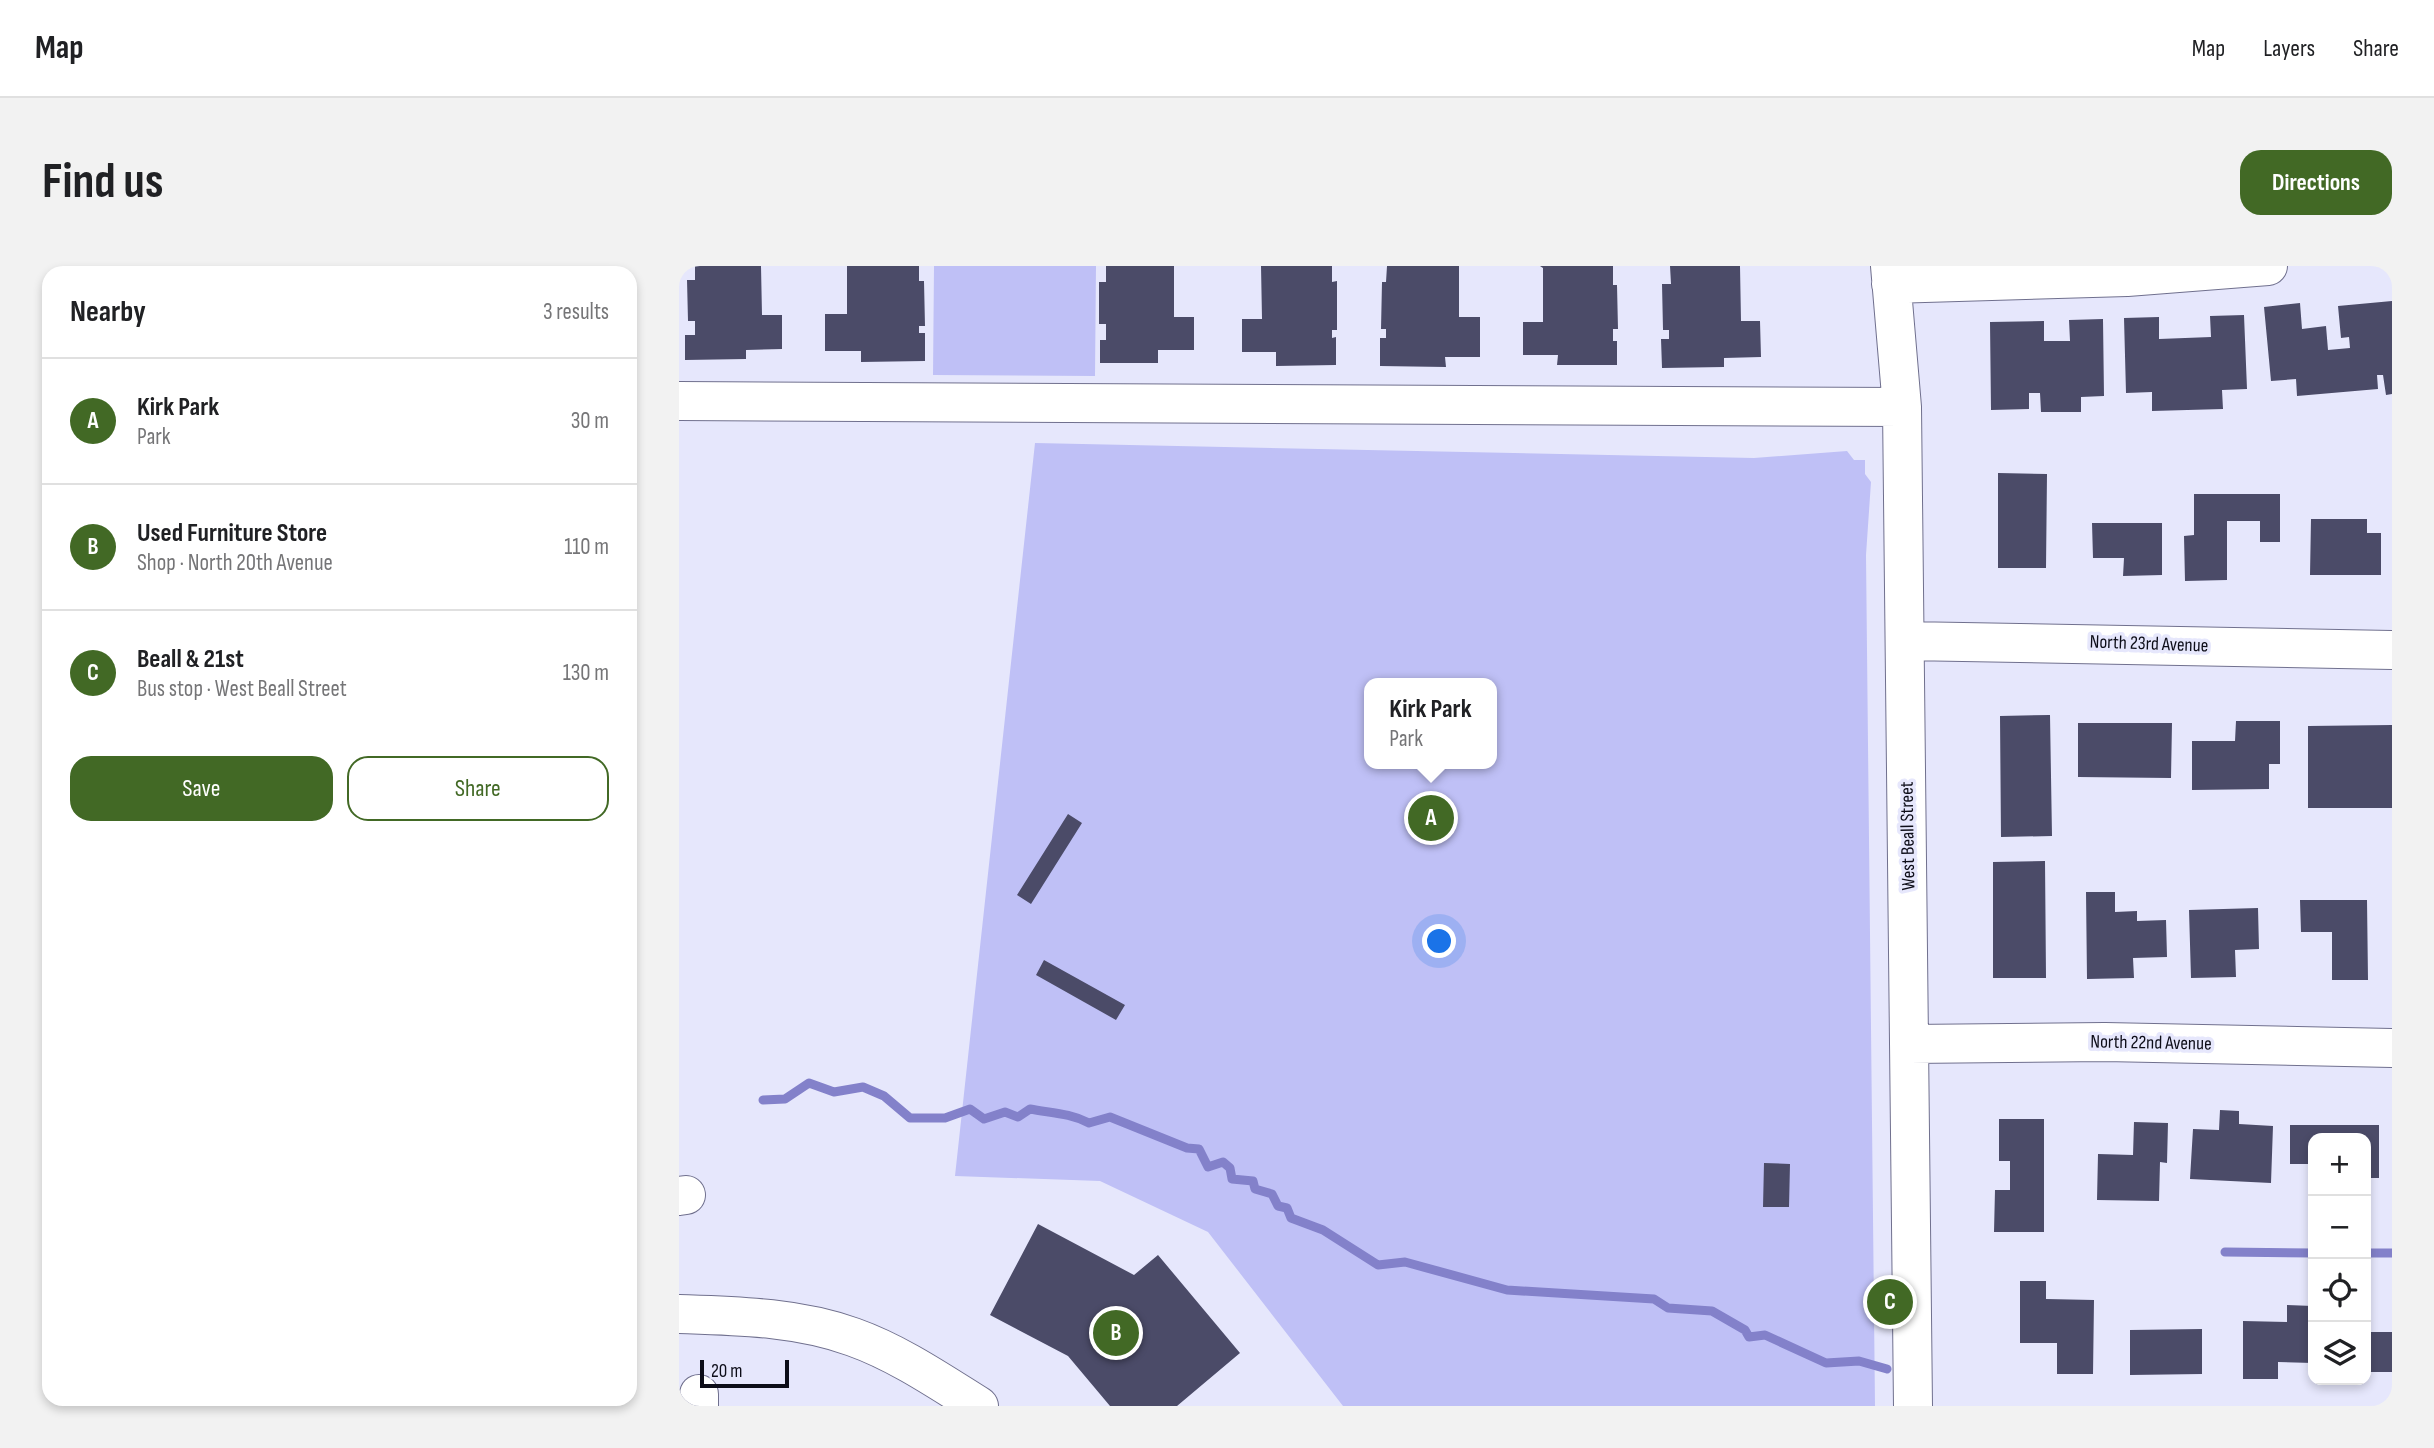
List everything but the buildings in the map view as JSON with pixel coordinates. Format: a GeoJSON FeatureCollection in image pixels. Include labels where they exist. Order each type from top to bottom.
{"type":"FeatureCollection","features":[{"type":"Feature","properties":{"kind":"street"},"geometry":{"type":"LineString","coordinates":[[1891,275],[2127,277],[2268,266]]}},
{"type":"Feature","properties":{"kind":"street","name":"West Beall Street"},"geometry":{"type":"LineString","coordinates":[[1891,275],[1902,407],[1913,1406]]}},
{"type":"Feature","properties":{"kind":"street"},"geometry":{"type":"LineString","coordinates":[[679,401],[1902,407]]}},
{"type":"Feature","properties":{"kind":"street","name":"North 23rd Avenue"},"geometry":{"type":"LineString","coordinates":[[1906,641],[2392,649]]}},
{"type":"Feature","properties":{"kind":"street","name":"North 22nd Avenue"},"geometry":{"type":"LineString","coordinates":[[1910,1044],[2105,1042],[2392,1048]]}},
{"type":"Feature","properties":{"kind":"street"},"geometry":{"type":"LineString","coordinates":[[679,1314],[763,1317],[854,1337],[915,1366],[979,1406]]}},
{"type":"Feature","properties":{"kind":"shaded area"},"geometry":{"type":"Polygon","coordinates":[[[934,266],[1096,266],[1095,376],[933,375],[934,266]]]}},
{"type":"Feature","properties":{"kind":"shaded area"},"geometry":{"type":"Polygon","coordinates":[[[1035,443],[1754,458],[1847,451],[1854,460],[1865,460],[1865,474],[1871,482],[1866,555],[1875,1406],[1343,1406],[1208,1232],[1100,1181],[955,1176],[1035,443]]]}},
{"type":"Feature","properties":{"kind":"waterway"},"geometry":{"type":"LineString","coordinates":[[763,1100],[785,1099],[809,1083],[834,1092],[863,1087],[884,1096],[910,1118],[945,1118],[970,1109],[984,1119],[1005,1112],[1018,1117],[1030,1109],[1067,1115],[1089,1123],[1110,1117],[1187,1148],[1199,1149],[1208,1167],[1223,1162],[1230,1168],[1232,1179],[1253,1181],[1255,1189],[1272,1194],[1278,1206],[1287,1208],[1291,1218],[1323,1230],[1378,1265],[1405,1262],[1507,1290],[1654,1299],[1668,1308],[1712,1311],[1745,1330],[1749,1337],[1765,1335],[1826,1363],[1859,1361],[1887,1369]]}},
{"type":"Feature","properties":{"kind":"waterway"},"geometry":{"type":"LineString","coordinates":[[2225,1252],[2308,1253]]}},
{"type":"Feature","properties":{"kind":"waterway"},"geometry":{"type":"LineString","coordinates":[[2371,1253],[2392,1253]]}},
{"type":"Feature","properties":{"kind":"place","name":"Kirk Park"},"geometry":{"type":"Point","coordinates":[1431,818]}},
{"type":"Feature","properties":{"kind":"place","name":"Beall & 21st"},"geometry":{"type":"Point","coordinates":[1890,1302]}},
{"type":"Feature","properties":{"kind":"place","name":"Used Furniture Store"},"geometry":{"type":"Point","coordinates":[1116,1333]}}]}
